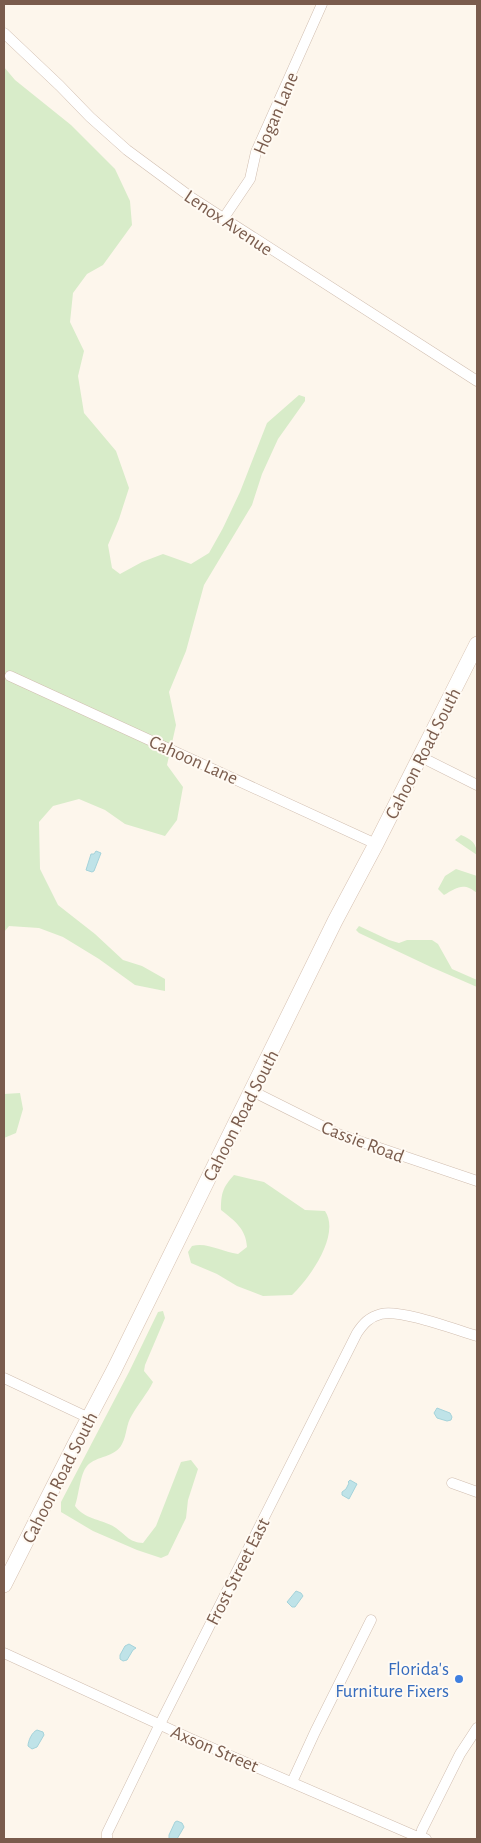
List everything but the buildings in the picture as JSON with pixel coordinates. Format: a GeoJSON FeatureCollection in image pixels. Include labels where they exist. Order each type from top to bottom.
{"type":"FeatureCollection","features":[{"type":"Feature","properties":{"kind":"main road","name":"Cahoon Road South"},"geometry":{"type":"LineString","coordinates":[[4,1586],[335,921],[421,757],[477,644]]}},
{"type":"Feature","properties":{"kind":"street","name":"Hogan Lane"},"geometry":{"type":"LineString","coordinates":[[223,219],[250,179],[256,152],[322,4]]}},
{"type":"Feature","properties":{"kind":"street","name":"Lenox Avenue"},"geometry":{"type":"LineString","coordinates":[[4,33],[90,117],[128,150],[223,219],[477,381]]}},
{"type":"Feature","properties":{"kind":"street","name":"Cahoon Lane"},"geometry":{"type":"LineString","coordinates":[[10,676],[376,844]]}},
{"type":"Feature","properties":{"kind":"street"},"geometry":{"type":"LineString","coordinates":[[421,757],[477,784]]}},
{"type":"Feature","properties":{"kind":"street","name":"Cassie Road"},"geometry":{"type":"LineString","coordinates":[[252,1091],[338,1134],[477,1181]]}},
{"type":"Feature","properties":{"kind":"street","name":"Frost Street East"},"geometry":{"type":"LineString","coordinates":[[107,1839],[107,1833],[160,1724],[356,1333],[366,1321],[381,1314],[406,1316],[477,1336]]}},
{"type":"Feature","properties":{"kind":"street"},"geometry":{"type":"LineString","coordinates":[[4,1378],[89,1418]]}},
{"type":"Feature","properties":{"kind":"street"},"geometry":{"type":"LineString","coordinates":[[452,1483],[477,1492]]}},
{"type":"Feature","properties":{"kind":"street"},"geometry":{"type":"LineString","coordinates":[[292,1782],[371,1620]]}},
{"type":"Feature","properties":{"kind":"street","name":"Axson Street"},"geometry":{"type":"LineString","coordinates":[[4,1654],[422,1839]]}},
{"type":"Feature","properties":{"kind":"street"},"geometry":{"type":"LineString","coordinates":[[422,1839],[422,1830],[450,1773],[477,1728]]}},
{"type":"Feature","properties":{"kind":"green space"},"geometry":{"type":"Polygon","coordinates":[[[4,67],[15,80],[71,125],[115,169],[130,201],[132,225],[103,265],[87,274],[73,293],[70,322],[84,351],[78,376],[84,413],[116,451],[129,488],[108,545],[112,568],[120,574],[142,562],[163,554],[191,564],[209,553],[240,492],[267,423],[299,395],[305,397],[305,401],[278,439],[262,474],[252,505],[204,585],[186,651],[169,692],[176,725],[167,765],[183,787],[177,820],[165,836],[125,824],[105,810],[79,799],[53,806],[39,822],[40,869],[58,905],[95,934],[123,960],[142,966],[165,979],[165,991],[135,985],[99,959],[63,937],[39,928],[9,926],[4,932],[4,67]]]}},
{"type":"Feature","properties":{"kind":"green space"},"geometry":{"type":"Polygon","coordinates":[[[461,835],[473,842],[477,855],[455,840],[461,835]]]}},
{"type":"Feature","properties":{"kind":"green space"},"geometry":{"type":"Polygon","coordinates":[[[456,869],[477,876],[477,893],[468,888],[460,887],[444,895],[438,889],[445,876],[456,869]]]}},
{"type":"Feature","properties":{"kind":"green space"},"geometry":{"type":"Polygon","coordinates":[[[359,926],[399,943],[407,940],[432,940],[438,944],[452,969],[477,980],[477,987],[359,933],[356,930],[359,926]]]}},
{"type":"Feature","properties":{"kind":"green space"},"geometry":{"type":"Polygon","coordinates":[[[20,1093],[23,1109],[16,1133],[4,1138],[4,1094],[20,1093]]]}},
{"type":"Feature","properties":{"kind":"green space"},"geometry":{"type":"Polygon","coordinates":[[[234,1175],[264,1182],[305,1210],[325,1211],[329,1221],[326,1244],[314,1268],[292,1295],[263,1296],[237,1286],[217,1274],[191,1263],[188,1252],[192,1246],[204,1245],[238,1254],[247,1247],[242,1230],[221,1210],[223,1191],[234,1175]]]}},
{"type":"Feature","properties":{"kind":"green space"},"geometry":{"type":"Polygon","coordinates":[[[163,1311],[165,1318],[144,1371],[153,1382],[130,1418],[124,1441],[119,1449],[91,1462],[87,1466],[81,1479],[75,1506],[89,1517],[116,1528],[131,1540],[143,1543],[156,1526],[181,1462],[191,1460],[198,1469],[188,1500],[186,1518],[168,1555],[161,1558],[93,1531],[61,1512],[61,1502],[158,1312],[163,1311]]]}},
{"type":"Feature","properties":{"kind":"water"},"geometry":{"type":"Polygon","coordinates":[[[96,851],[101,853],[94,871],[86,870],[91,854],[94,854],[96,851]]]}},
{"type":"Feature","properties":{"kind":"water"},"geometry":{"type":"Polygon","coordinates":[[[437,1408],[450,1413],[451,1420],[447,1421],[437,1418],[434,1413],[437,1408]]]}},
{"type":"Feature","properties":{"kind":"water"},"geometry":{"type":"Polygon","coordinates":[[[350,1480],[357,1484],[349,1499],[342,1495],[342,1492],[346,1489],[350,1480]]]}},
{"type":"Feature","properties":{"kind":"water"},"geometry":{"type":"Polygon","coordinates":[[[296,1591],[303,1596],[295,1607],[292,1607],[287,1602],[296,1591]]]}},
{"type":"Feature","properties":{"kind":"water"},"geometry":{"type":"Polygon","coordinates":[[[129,1644],[136,1648],[127,1660],[123,1661],[120,1659],[120,1655],[125,1646],[129,1644]]]}},
{"type":"Feature","properties":{"kind":"water"},"geometry":{"type":"Polygon","coordinates":[[[37,1730],[43,1732],[44,1735],[37,1747],[32,1749],[28,1746],[29,1742],[37,1730]]]}},
{"type":"Feature","properties":{"kind":"water"},"geometry":{"type":"Polygon","coordinates":[[[177,1821],[182,1823],[184,1827],[177,1839],[169,1839],[169,1835],[177,1821]]]}},
{"type":"Feature","properties":{"kind":"place","name":"Florida's Furniture Fixers"},"geometry":{"type":"Point","coordinates":[459,1679]}}]}
